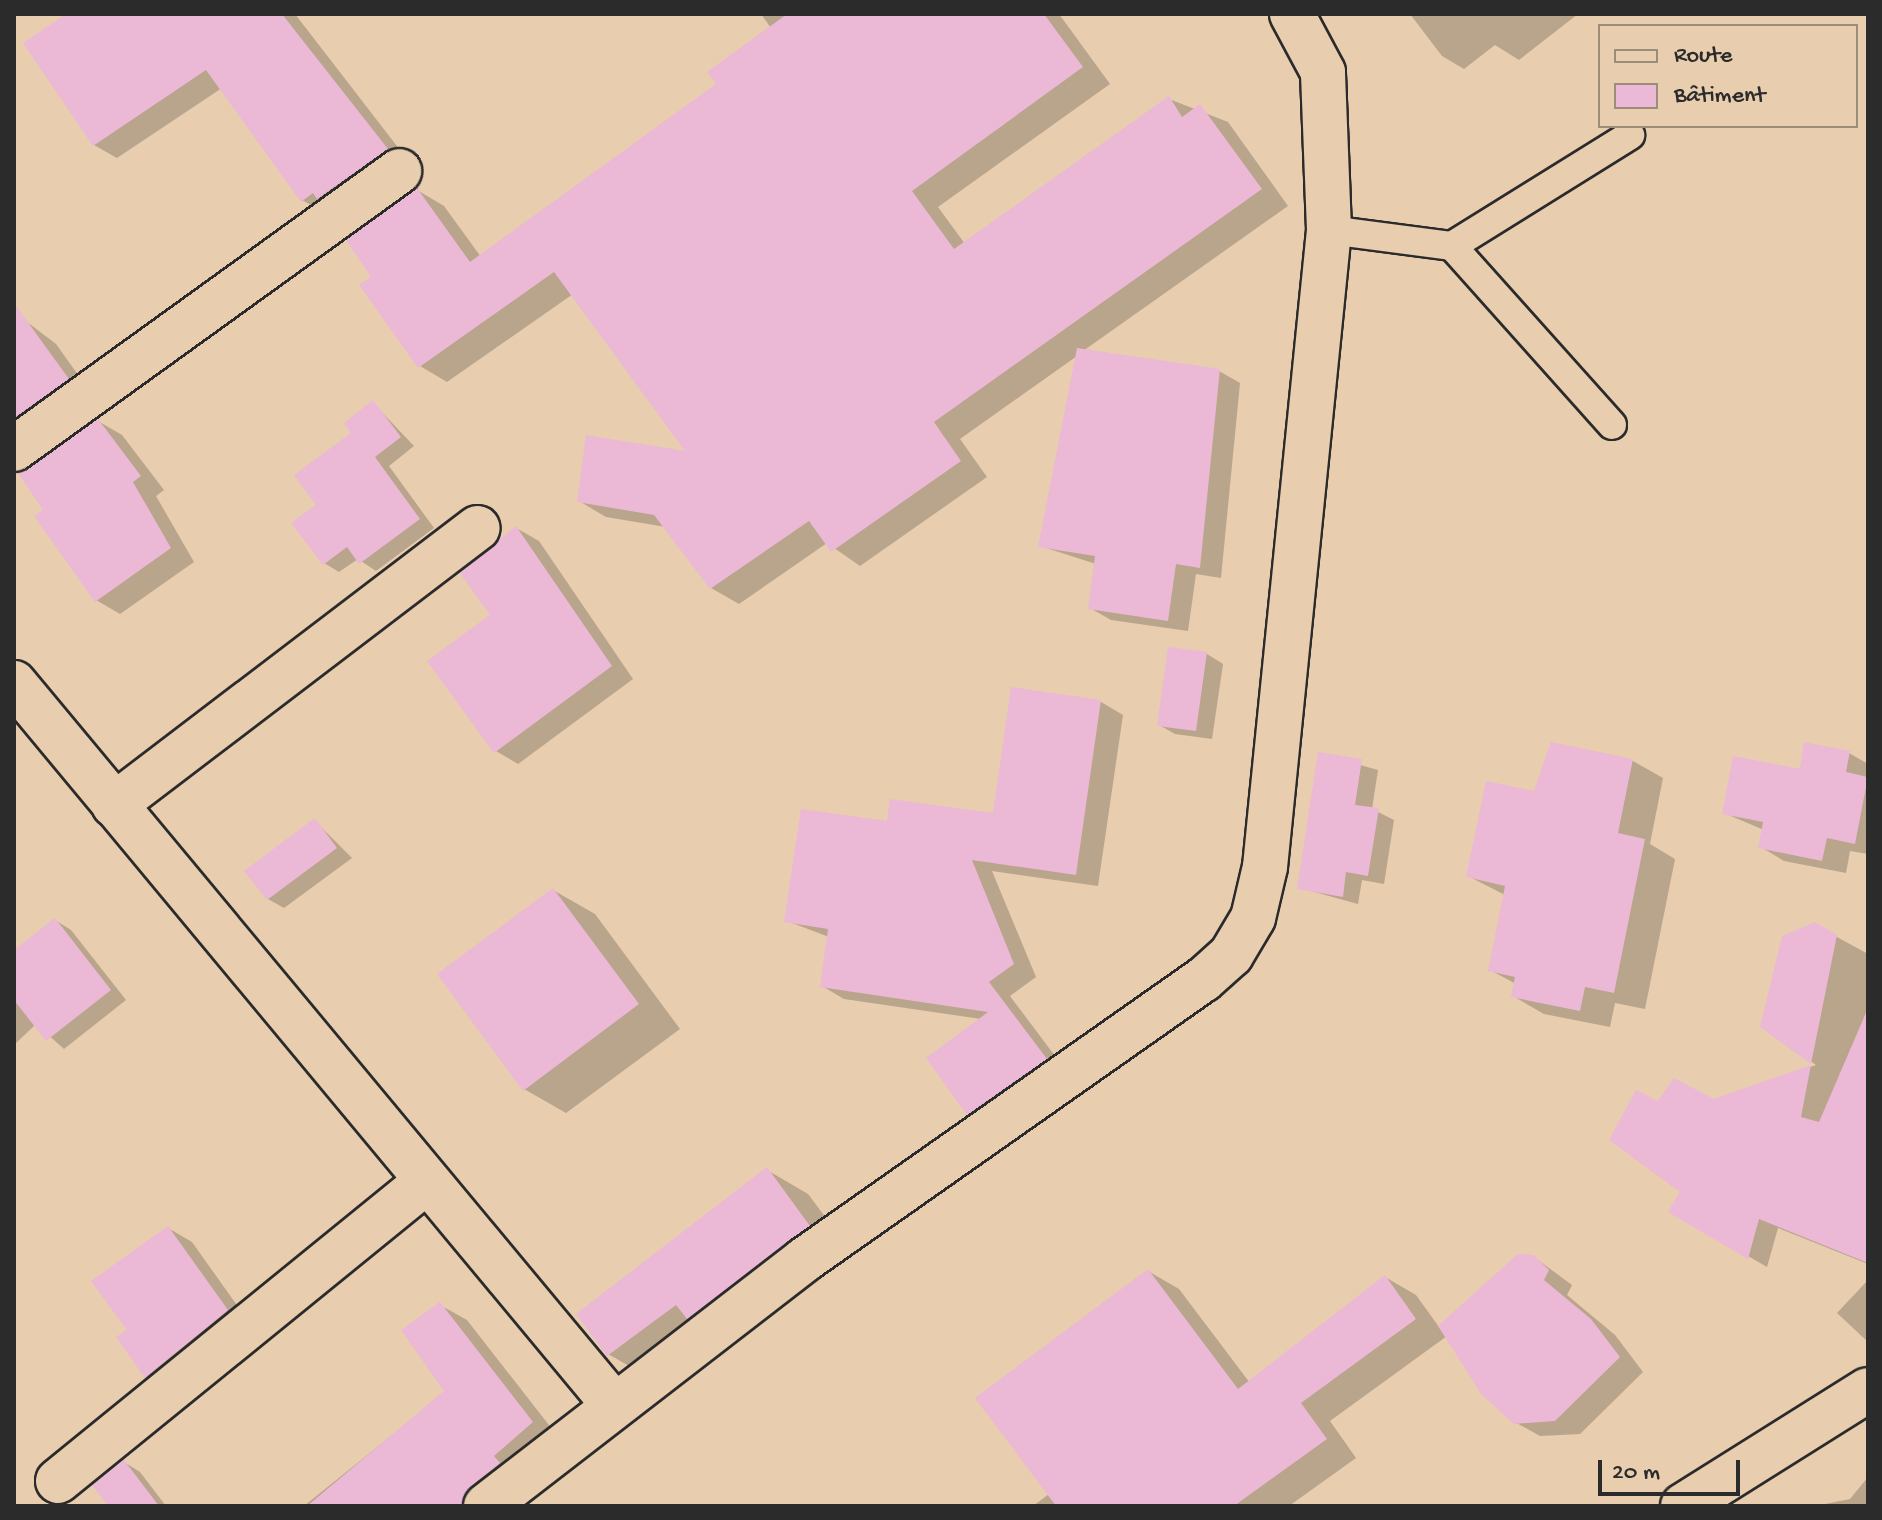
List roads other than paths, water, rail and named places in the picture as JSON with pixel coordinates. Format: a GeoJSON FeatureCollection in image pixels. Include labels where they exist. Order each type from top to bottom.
{"type":"FeatureCollection","features":[{"type":"Feature","properties":{"kind":"street"},"geometry":{"type":"LineString","coordinates":[[486,1506],[804,1260],[1203,980],[1231,955],[1253,918],[1265,867],[1329,230],[1323,72],[1292,14]]}},
{"type":"Feature","properties":{"kind":"street"},"geometry":{"type":"LineString","coordinates":[[14,449],[399,171]]}},
{"type":"Feature","properties":{"kind":"street"},"geometry":{"type":"LineString","coordinates":[[114,805],[478,528]]}},
{"type":"Feature","properties":{"kind":"street"},"geometry":{"type":"LineString","coordinates":[[14,683],[425,1183],[614,1405]]}},
{"type":"Feature","properties":{"kind":"street"},"geometry":{"type":"LineString","coordinates":[[58,1481],[425,1183]]}},
{"type":"Feature","properties":{"kind":"street"},"geometry":{"type":"LineString","coordinates":[[1683,1506],[1868,1390]]}},
{"type":"Feature","properties":{"kind":"lane"},"geometry":{"type":"LineString","coordinates":[[1329,230],[1452,246],[1630,135]]}},
{"type":"Feature","properties":{"kind":"lane"},"geometry":{"type":"LineString","coordinates":[[1452,246],[1612,425]]}}]}
